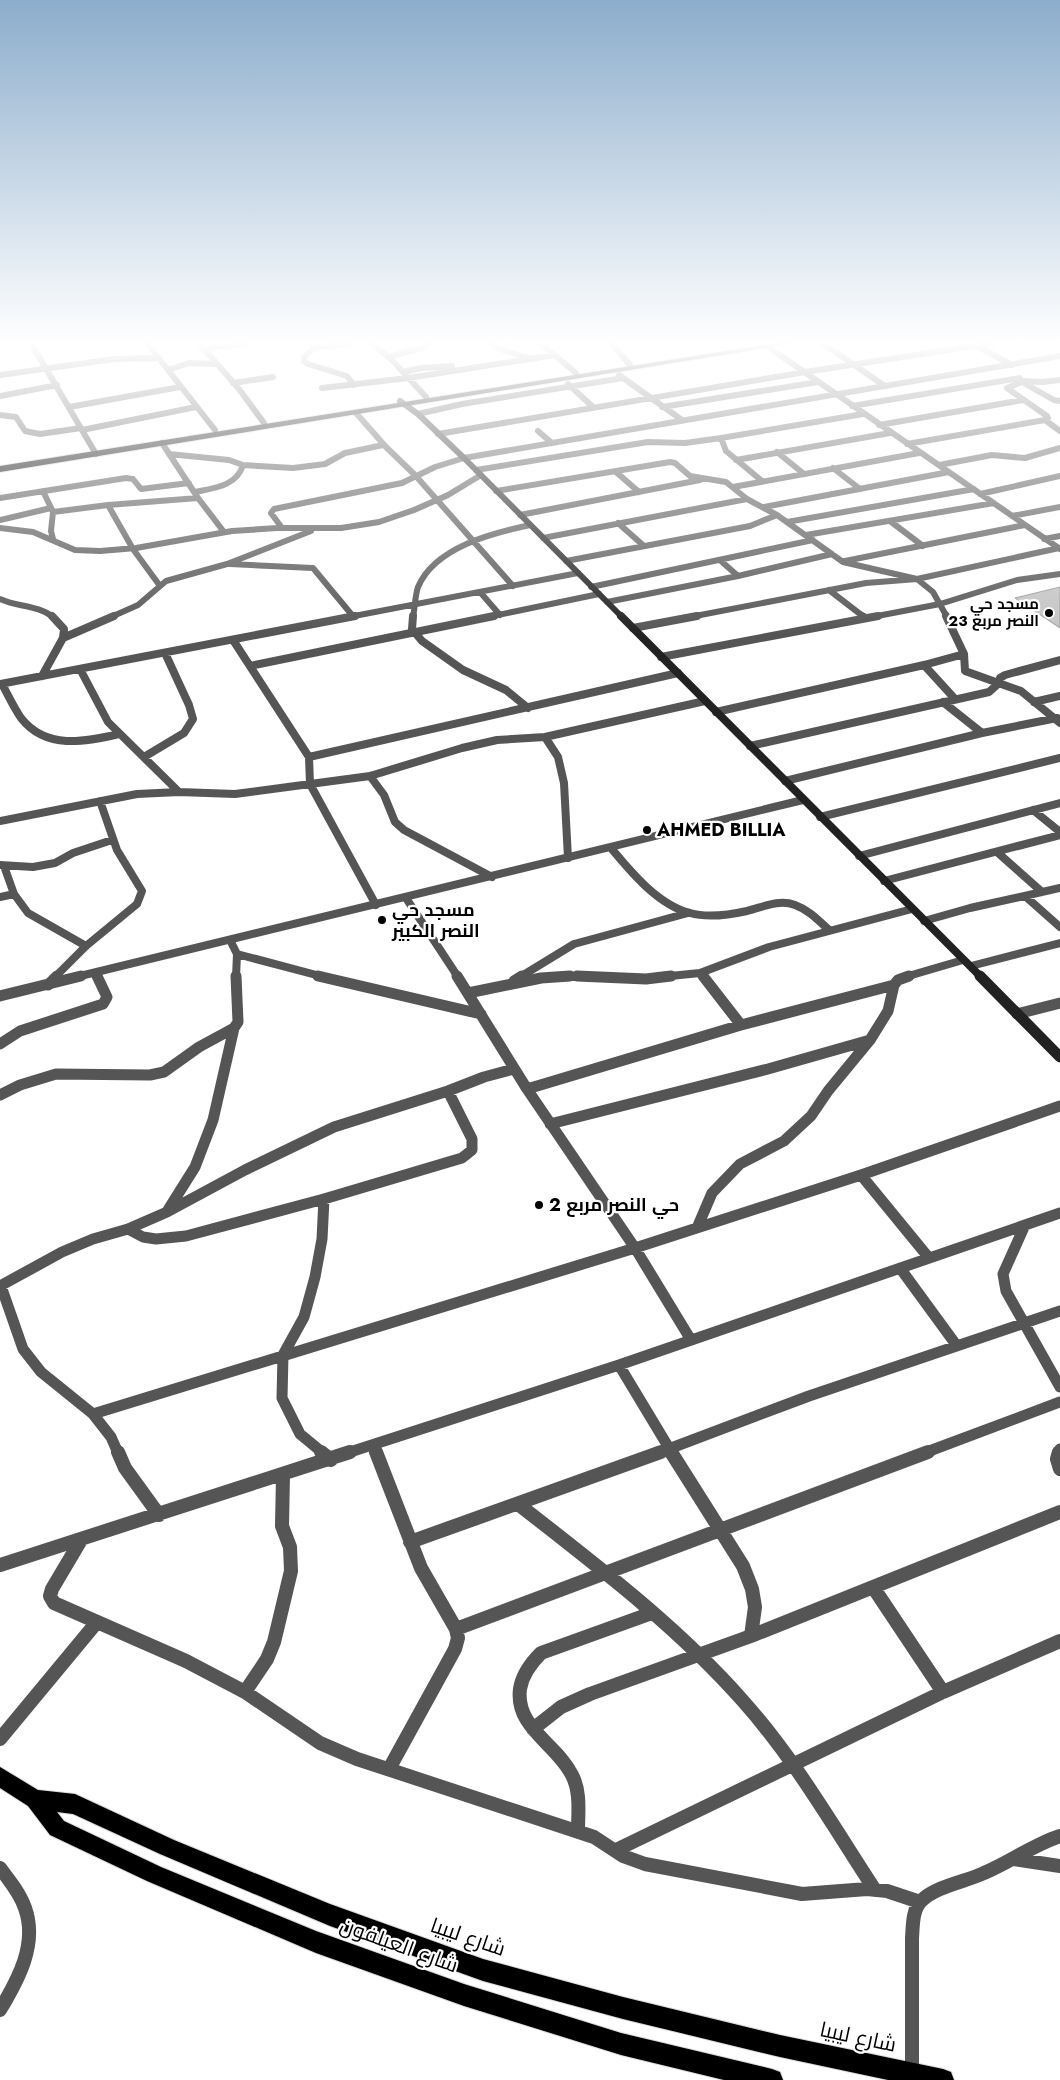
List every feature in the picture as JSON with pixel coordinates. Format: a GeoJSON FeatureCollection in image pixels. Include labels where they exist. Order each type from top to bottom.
{"type":"FeatureCollection","features":[{"type":"Feature","properties":{"kind":"highway"},"geometry":{"type":"LineString","coordinates":[[0,469],[160,440]]}},
{"type":"Feature","properties":{"kind":"highway"},"geometry":{"type":"LineString","coordinates":[[0,464],[181,440]]}},
{"type":"Feature","properties":{"kind":"highway","name":"شارع ليبيا"},"geometry":{"type":"LineString","coordinates":[[0,1777],[35,1799],[75,1804],[167,1847],[330,1915],[483,1970],[761,2042],[943,2080]]}},
{"type":"Feature","properties":{"kind":"highway","name":"شارع العيلفون"},"geometry":{"type":"LineString","coordinates":[[35,1799],[57,1828],[154,1874],[316,1942],[464,1995],[621,2044],[772,2080]]}},
{"type":"Feature","properties":{"kind":"main road"},"geometry":{"type":"LineString","coordinates":[[445,440],[1060,1058]]}},
{"type":"Feature","properties":{"kind":"street"},"geometry":{"type":"LineString","coordinates":[[88,440],[95,452]]}},
{"type":"Feature","properties":{"kind":"street"},"geometry":{"type":"LineString","coordinates":[[379,440],[415,476],[512,586]]}},
{"type":"Feature","properties":{"kind":"street"},"geometry":{"type":"LineString","coordinates":[[549,440],[552,443]]}},
{"type":"Feature","properties":{"kind":"street"},"geometry":{"type":"LineString","coordinates":[[282,528],[271,513],[274,509],[384,488],[402,483],[415,476],[464,458],[568,440]]}},
{"type":"Feature","properties":{"kind":"street"},"geometry":{"type":"LineString","coordinates":[[639,440],[643,443]]}},
{"type":"Feature","properties":{"kind":"street"},"geometry":{"type":"LineString","coordinates":[[0,528],[36,532],[53,539],[65,548],[83,551],[133,549],[224,532],[282,528],[339,529],[394,519],[438,502],[478,473],[643,443],[685,443],[706,440]]}},
{"type":"Feature","properties":{"kind":"street"},"geometry":{"type":"LineString","coordinates":[[722,440],[724,448],[762,481]]}},
{"type":"Feature","properties":{"kind":"street"},"geometry":{"type":"LineString","coordinates":[[736,460],[848,440]]}},
{"type":"Feature","properties":{"kind":"street"},"geometry":{"type":"LineString","coordinates":[[901,440],[1059,549]]}},
{"type":"Feature","properties":{"kind":"street"},"geometry":{"type":"LineString","coordinates":[[907,444],[930,440]]}},
{"type":"Feature","properties":{"kind":"street"},"geometry":{"type":"LineString","coordinates":[[162,443],[196,495],[224,532]]}},
{"type":"Feature","properties":{"kind":"street"},"geometry":{"type":"LineString","coordinates":[[169,454],[229,460],[242,465],[293,468],[317,466],[330,462],[345,453],[383,445]]}},
{"type":"Feature","properties":{"kind":"street"},"geometry":{"type":"LineString","coordinates":[[939,465],[992,455],[1025,458],[1060,448]]}},
{"type":"Feature","properties":{"kind":"street"},"geometry":{"type":"LineString","coordinates":[[777,452],[804,474]]}},
{"type":"Feature","properties":{"kind":"street"},"geometry":{"type":"LineString","coordinates":[[732,487],[919,453]]}},
{"type":"Feature","properties":{"kind":"street"},"geometry":{"type":"LineString","coordinates":[[496,491],[670,462],[690,476],[723,480],[747,498],[788,522],[843,562],[917,579],[930,589],[956,632],[964,654],[965,671],[1022,691],[1058,719]]}},
{"type":"Feature","properties":{"kind":"street"},"geometry":{"type":"LineString","coordinates":[[0,520],[52,510],[196,495],[220,488],[240,471],[242,465]]}},
{"type":"Feature","properties":{"kind":"street"},"geometry":{"type":"LineString","coordinates":[[833,468],[860,489]]}},
{"type":"Feature","properties":{"kind":"street"},"geometry":{"type":"LineString","coordinates":[[616,472],[639,492]]}},
{"type":"Feature","properties":{"kind":"street"},"geometry":{"type":"LineString","coordinates":[[764,507],[949,472]]}},
{"type":"Feature","properties":{"kind":"street"},"geometry":{"type":"LineString","coordinates":[[980,494],[1060,476]]}},
{"type":"Feature","properties":{"kind":"street"},"geometry":{"type":"LineString","coordinates":[[0,498],[126,478],[134,479],[141,489],[189,483]]}},
{"type":"Feature","properties":{"kind":"street"},"geometry":{"type":"LineString","coordinates":[[520,515],[711,478]]}},
{"type":"Feature","properties":{"kind":"street"},"geometry":{"type":"LineString","coordinates":[[788,522],[974,490]]}},
{"type":"Feature","properties":{"kind":"street"},"geometry":{"type":"LineString","coordinates":[[43,492],[52,510],[51,531],[53,539]]}},
{"type":"Feature","properties":{"kind":"street"},"geometry":{"type":"LineString","coordinates":[[543,538],[747,498]]}},
{"type":"Feature","properties":{"kind":"street"},"geometry":{"type":"LineString","coordinates":[[806,536],[994,504]]}},
{"type":"Feature","properties":{"kind":"street"},"geometry":{"type":"LineString","coordinates":[[108,505],[133,549],[160,586]]}},
{"type":"Feature","properties":{"kind":"street"},"geometry":{"type":"LineString","coordinates":[[1012,516],[1060,507]]}},
{"type":"Feature","properties":{"kind":"street"},"geometry":{"type":"LineString","coordinates":[[566,561],[750,526],[777,515]]}},
{"type":"Feature","properties":{"kind":"street"},"geometry":{"type":"LineString","coordinates":[[890,521],[923,546]]}},
{"type":"Feature","properties":{"kind":"street"},"geometry":{"type":"LineString","coordinates":[[618,523],[644,546]]}},
{"type":"Feature","properties":{"kind":"street"},"geometry":{"type":"LineString","coordinates":[[528,708],[521,698],[504,687],[484,681],[462,669],[414,633],[411,620],[416,604],[417,588],[427,572],[449,554],[472,540],[488,534],[530,525]]}},
{"type":"Feature","properties":{"kind":"street"},"geometry":{"type":"LineString","coordinates":[[843,562],[1025,526]]}},
{"type":"Feature","properties":{"kind":"street"},"geometry":{"type":"LineString","coordinates":[[63,638],[138,605],[152,595],[166,581],[227,564],[316,529]]}},
{"type":"Feature","properties":{"kind":"street"},"geometry":{"type":"LineString","coordinates":[[1044,539],[1060,536]]}},
{"type":"Feature","properties":{"kind":"street"},"geometry":{"type":"LineString","coordinates":[[592,587],[813,540]]}},
{"type":"Feature","properties":{"kind":"street"},"geometry":{"type":"LineString","coordinates":[[633,628],[866,583],[917,579],[1059,549]]}},
{"type":"Feature","properties":{"kind":"street"},"geometry":{"type":"LineString","coordinates":[[606,602],[738,576],[832,554]]}},
{"type":"Feature","properties":{"kind":"street"},"geometry":{"type":"LineString","coordinates":[[721,561],[738,576]]}},
{"type":"Feature","properties":{"kind":"street"},"geometry":{"type":"LineString","coordinates":[[227,564],[313,568],[352,615]]}},
{"type":"Feature","properties":{"kind":"street"},"geometry":{"type":"LineString","coordinates":[[119,734],[80,743],[68,744],[58,742],[35,731],[24,722],[1,684],[578,573]]}},
{"type":"Feature","properties":{"kind":"street"},"geometry":{"type":"LineString","coordinates":[[661,657],[940,604],[1016,580],[1060,574]]}},
{"type":"Feature","properties":{"kind":"street"},"geometry":{"type":"LineString","coordinates":[[829,590],[864,617]]}},
{"type":"Feature","properties":{"kind":"street"},"geometry":{"type":"LineString","coordinates":[[480,592],[500,615]]}},
{"type":"Feature","properties":{"kind":"street"},"geometry":{"type":"LineString","coordinates":[[250,666],[599,594]]}},
{"type":"Feature","properties":{"kind":"street"},"geometry":{"type":"LineString","coordinates":[[0,599],[35,608],[58,619],[64,629],[63,638],[42,676]]}},
{"type":"Feature","properties":{"kind":"street"},"geometry":{"type":"LineString","coordinates":[[234,640],[309,757],[310,784],[376,905]]}},
{"type":"Feature","properties":{"kind":"street"},"geometry":{"type":"LineString","coordinates":[[144,757],[184,733],[193,720],[189,705],[165,653]]}},
{"type":"Feature","properties":{"kind":"street"},"geometry":{"type":"LineString","coordinates":[[716,712],[924,665],[964,654]]}},
{"type":"Feature","properties":{"kind":"street"},"geometry":{"type":"LineString","coordinates":[[750,746],[990,692],[999,683],[1000,678],[1005,675],[1060,660]]}},
{"type":"Feature","properties":{"kind":"street"},"geometry":{"type":"LineString","coordinates":[[924,665],[955,699]]}},
{"type":"Feature","properties":{"kind":"street"},"geometry":{"type":"LineString","coordinates":[[80,669],[108,722],[179,792]]}},
{"type":"Feature","properties":{"kind":"street"},"geometry":{"type":"LineString","coordinates":[[309,757],[678,673]]}},
{"type":"Feature","properties":{"kind":"street"},"geometry":{"type":"LineString","coordinates":[[1034,702],[1060,696]]}},
{"type":"Feature","properties":{"kind":"street"},"geometry":{"type":"LineString","coordinates":[[0,821],[137,794],[179,792],[234,794],[370,776],[462,748],[497,740],[545,737],[705,701]]}},
{"type":"Feature","properties":{"kind":"street"},"geometry":{"type":"LineString","coordinates":[[943,702],[982,733]]}},
{"type":"Feature","properties":{"kind":"street"},"geometry":{"type":"LineString","coordinates":[[785,781],[982,733],[1058,719]]}},
{"type":"Feature","properties":{"kind":"street"},"geometry":{"type":"LineString","coordinates":[[545,737],[558,757],[564,782],[568,858]]}},
{"type":"Feature","properties":{"kind":"street"},"geometry":{"type":"LineString","coordinates":[[820,818],[1060,758]]}},
{"type":"Feature","properties":{"kind":"street"},"geometry":{"type":"LineString","coordinates":[[370,776],[384,795],[395,822],[404,830],[492,877]]}},
{"type":"Feature","properties":{"kind":"street"},"geometry":{"type":"LineString","coordinates":[[0,996],[803,800]]}},
{"type":"Feature","properties":{"kind":"street"},"geometry":{"type":"LineString","coordinates":[[48,984],[86,946],[137,904],[142,891],[112,840],[100,801]]}},
{"type":"Feature","properties":{"kind":"street"},"geometry":{"type":"LineString","coordinates":[[859,856],[1060,803]]}},
{"type":"Feature","properties":{"kind":"street"},"geometry":{"type":"LineString","coordinates":[[1034,810],[1060,833]]}},
{"type":"Feature","properties":{"kind":"street"},"geometry":{"type":"LineString","coordinates":[[884,880],[997,852],[1060,833]]}},
{"type":"Feature","properties":{"kind":"street"},"geometry":{"type":"LineString","coordinates":[[86,946],[28,913],[14,894],[2,865],[33,867],[56,863],[74,853],[112,840]]}},
{"type":"Feature","properties":{"kind":"street"},"geometry":{"type":"LineString","coordinates":[[611,848],[634,874],[674,906],[688,913]]}},
{"type":"Feature","properties":{"kind":"street"},"geometry":{"type":"LineString","coordinates":[[997,852],[1042,892]]}},
{"type":"Feature","properties":{"kind":"street"},"geometry":{"type":"LineString","coordinates":[[924,921],[1060,888]]}},
{"type":"Feature","properties":{"kind":"street"},"geometry":{"type":"LineString","coordinates":[[0,897],[14,894]]}},
{"type":"Feature","properties":{"kind":"street"},"geometry":{"type":"LineString","coordinates":[[1025,896],[1060,927]]}},
{"type":"Feature","properties":{"kind":"street"},"geometry":{"type":"LineString","coordinates":[[406,898],[468,993],[527,1089],[635,1248],[691,1340]]}},
{"type":"Feature","properties":{"kind":"street"},"geometry":{"type":"LineString","coordinates":[[510,983],[574,944],[688,913],[744,911],[778,903],[794,904],[810,912],[829,930]]}},
{"type":"Feature","properties":{"kind":"street"},"geometry":{"type":"LineString","coordinates":[[468,993],[510,983],[573,976],[646,979],[700,973],[769,948],[912,908]]}},
{"type":"Feature","properties":{"kind":"street"},"geometry":{"type":"LineString","coordinates":[[167,1212],[195,1167],[214,1120],[234,1028],[238,1022],[236,992],[237,954],[230,940]]}},
{"type":"Feature","properties":{"kind":"street"},"geometry":{"type":"LineString","coordinates":[[527,1089],[741,1025],[894,984],[906,977],[1060,943]]}},
{"type":"Feature","properties":{"kind":"street"},"geometry":{"type":"LineString","coordinates":[[237,954],[309,974],[481,1014]]}},
{"type":"Feature","properties":{"kind":"street"},"geometry":{"type":"LineString","coordinates":[[0,1044],[20,1030],[103,1004],[108,997],[96,973]]}},
{"type":"Feature","properties":{"kind":"street"},"geometry":{"type":"LineString","coordinates":[[700,973],[741,1025]]}},
{"type":"Feature","properties":{"kind":"street"},"geometry":{"type":"LineString","coordinates":[[697,1228],[712,1193],[740,1164],[784,1141],[811,1116],[828,1091],[870,1040],[888,1011],[894,984]]}},
{"type":"Feature","properties":{"kind":"street"},"geometry":{"type":"LineString","coordinates":[[1017,1014],[1060,1003]]}},
{"type":"Feature","properties":{"kind":"street"},"geometry":{"type":"LineString","coordinates":[[0,1095],[20,1085],[56,1074],[150,1075],[164,1072],[199,1047],[234,1028]]}},
{"type":"Feature","properties":{"kind":"street"},"geometry":{"type":"LineString","coordinates":[[550,1124],[768,1070],[870,1040]]}},
{"type":"Feature","properties":{"kind":"street"},"geometry":{"type":"LineString","coordinates":[[159,1515],[125,1468],[112,1437],[93,1414],[41,1372],[23,1349],[0,1286],[62,1252],[93,1239],[128,1229],[167,1212],[245,1170],[334,1127],[448,1091],[484,1076],[514,1069]]}},
{"type":"Feature","properties":{"kind":"street"},"geometry":{"type":"LineString","coordinates":[[128,1229],[144,1239],[163,1240],[186,1236],[324,1199],[462,1158],[472,1150],[472,1139],[448,1091]]}},
{"type":"Feature","properties":{"kind":"street"},"geometry":{"type":"LineString","coordinates":[[93,1414],[635,1248],[861,1175],[1060,1106]]}},
{"type":"Feature","properties":{"kind":"street"},"geometry":{"type":"LineString","coordinates":[[861,1175],[929,1258]]}},
{"type":"Feature","properties":{"kind":"street"},"geometry":{"type":"LineString","coordinates":[[324,1199],[322,1240],[315,1277],[304,1317],[283,1355],[282,1398],[300,1434],[331,1460]]}},
{"type":"Feature","properties":{"kind":"street"},"geometry":{"type":"LineString","coordinates":[[0,1565],[331,1460],[619,1365],[1060,1213]]}},
{"type":"Feature","properties":{"kind":"street"},"geometry":{"type":"LineString","coordinates":[[1025,1225],[1003,1274],[1006,1291],[1060,1387]]}},
{"type":"Feature","properties":{"kind":"street"},"geometry":{"type":"LineString","coordinates":[[900,1268],[957,1346]]}},
{"type":"Feature","properties":{"kind":"street"},"geometry":{"type":"LineString","coordinates":[[410,1542],[669,1450],[809,1396],[1060,1311]]}},
{"type":"Feature","properties":{"kind":"street"},"geometry":{"type":"LineString","coordinates":[[619,1365],[669,1450],[743,1566],[752,1588],[755,1607],[751,1636]]}},
{"type":"Feature","properties":{"kind":"street"},"geometry":{"type":"LineString","coordinates":[[456,1629],[1060,1402]]}},
{"type":"Feature","properties":{"kind":"street"},"geometry":{"type":"LineString","coordinates":[[374,1446],[410,1542],[430,1586],[456,1629],[458,1638],[455,1649],[425,1700],[389,1770]]}},
{"type":"Feature","properties":{"kind":"street"},"geometry":{"type":"LineString","coordinates":[[1060,1449],[1057,1459],[1060,1468]]}},
{"type":"Feature","properties":{"kind":"street"},"geometry":{"type":"LineString","coordinates":[[245,1692],[268,1659],[292,1571],[290,1547],[282,1526],[283,1475]]}},
{"type":"Feature","properties":{"kind":"street"},"geometry":{"type":"LineString","coordinates":[[518,1504],[606,1572],[699,1656],[744,1702],[793,1763],[875,1890]]}},
{"type":"Feature","properties":{"kind":"street"},"geometry":{"type":"LineString","coordinates":[[533,1729],[561,1708],[590,1694],[751,1636],[1060,1512]]}},
{"type":"Feature","properties":{"kind":"street"},"geometry":{"type":"LineString","coordinates":[[81,1540],[52,1589],[50,1596],[54,1603],[186,1661],[245,1692],[320,1743],[389,1770],[594,1837],[633,1861],[802,1894],[875,1890],[887,1891],[920,1902]]}},
{"type":"Feature","properties":{"kind":"street"},"geometry":{"type":"LineString","coordinates":[[874,1586],[943,1692]]}},
{"type":"Feature","properties":{"kind":"street"},"geometry":{"type":"LineString","coordinates":[[578,1832],[578,1792],[573,1776],[566,1764],[533,1729],[521,1712],[518,1696],[524,1677],[532,1660],[541,1653],[652,1613]]}},
{"type":"Feature","properties":{"kind":"street"},"geometry":{"type":"LineString","coordinates":[[0,1739],[97,1622]]}},
{"type":"Feature","properties":{"kind":"street"},"geometry":{"type":"LineString","coordinates":[[616,1850],[943,1692],[1060,1641]]}},
{"type":"Feature","properties":{"kind":"street"},"geometry":{"type":"LineString","coordinates":[[912,2074],[912,1938],[914,1918],[920,1902],[1014,1859],[1030,1848],[1060,1836]]}},
{"type":"Feature","properties":{"kind":"street"},"geometry":{"type":"LineString","coordinates":[[1014,1859],[1060,1866]]}},
{"type":"Feature","properties":{"kind":"street"},"geometry":{"type":"LineString","coordinates":[[0,1868],[20,1898],[30,1928],[26,1955],[0,2010]]}},
{"type":"Feature","properties":{"kind":"building","name":"مسجد حي النصر مربع 23"},"geometry":{"type":"Polygon","coordinates":[[[1060,587],[1060,628],[1015,598],[1060,587]]]}},
{"type":"Feature","properties":{"kind":"place","name":"مسجد حي النصر مربع 23"},"geometry":{"type":"Point","coordinates":[1049,613]}},
{"type":"Feature","properties":{"kind":"place","name":"AHMED BILLIA"},"geometry":{"type":"Point","coordinates":[647,830]}},
{"type":"Feature","properties":{"kind":"place","name":"مسجد حي النصر الكبير"},"geometry":{"type":"Point","coordinates":[382,920]}},
{"type":"Feature","properties":{"kind":"place","name":"حي النصر مربع 2"},"geometry":{"type":"Point","coordinates":[539,1205]}}]}
